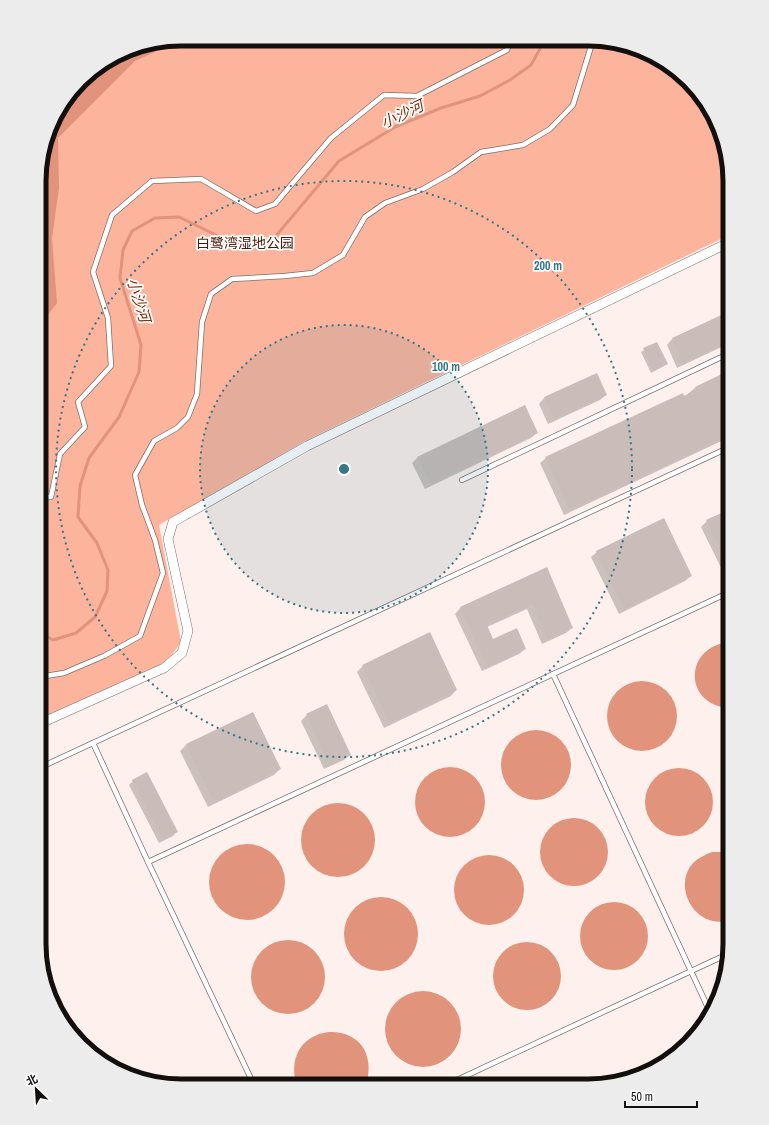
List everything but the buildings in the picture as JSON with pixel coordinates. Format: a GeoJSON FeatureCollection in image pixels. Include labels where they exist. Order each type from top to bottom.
{"type":"FeatureCollection","features":[{"type":"Feature","properties":{"kind":"street"},"geometry":{"type":"LineString","coordinates":[[46,721],[164,668],[182,653],[188,631],[168,539],[174,522],[307,446],[723,245]]}},
{"type":"Feature","properties":{"kind":"lane"},"geometry":{"type":"LineString","coordinates":[[46,497],[51,497],[60,454],[85,427],[78,402],[111,366],[108,318],[94,272],[112,215],[152,181],[201,179],[256,211],[275,204],[331,138],[384,94],[417,96],[507,50],[509,46]]}},
{"type":"Feature","properties":{"kind":"lane"},"geometry":{"type":"LineString","coordinates":[[46,676],[64,673],[104,656],[140,636],[162,573],[155,540],[142,505],[135,475],[154,441],[177,428],[188,417],[197,394],[202,322],[210,294],[232,279],[313,273],[343,255],[365,217],[385,203],[423,189],[453,172],[481,152],[523,146],[550,129],[573,105],[591,46]]}},
{"type":"Feature","properties":{"kind":"lane"},"geometry":{"type":"LineString","coordinates":[[462,480],[723,356]]}},
{"type":"Feature","properties":{"kind":"lane"},"geometry":{"type":"LineString","coordinates":[[46,765],[723,450]]}},
{"type":"Feature","properties":{"kind":"lane"},"geometry":{"type":"LineString","coordinates":[[148,862],[723,595]]}},
{"type":"Feature","properties":{"kind":"lane"},"geometry":{"type":"LineString","coordinates":[[553,674],[707,1006]]}},
{"type":"Feature","properties":{"kind":"lane"},"geometry":{"type":"LineString","coordinates":[[93,743],[251,1079]]}},
{"type":"Feature","properties":{"kind":"lane"},"geometry":{"type":"LineString","coordinates":[[459,1079],[722,958]]}},
{"type":"Feature","properties":{"kind":"green space","name":"白鹭湾湿地公园"},"geometry":{"type":"Polygon","coordinates":[[[181,46],[588,46],[605,47],[639,56],[670,74],[695,99],[705,114],[716,138],[723,173],[723,237],[305,441],[159,525],[181,642],[166,663],[46,716],[46,181],[47,164],[53,138],[64,114],[74,99],[99,74],[130,56],[164,47],[181,46]]]}},
{"type":"Feature","properties":{"kind":"shaded area"},"geometry":{"type":"Polygon","coordinates":[[[166,47],[135,61],[58,138],[59,188],[52,238],[57,303],[46,317],[46,181],[47,164],[56,130],[74,99],[99,74],[130,56],[166,47]]]}},
{"type":"Feature","properties":{"kind":"shaded area"},"geometry":{"type":"Polygon","coordinates":[[[723,644],[723,707],[715,705],[704,697],[697,687],[695,676],[697,664],[704,654],[715,646],[723,644]]]}},
{"type":"Feature","properties":{"kind":"shaded area"},"geometry":{"type":"Polygon","coordinates":[[[642,681],[661,687],[671,697],[677,716],[671,735],[661,745],[642,751],[623,745],[613,735],[607,716],[613,697],[623,687],[642,681]]]}},
{"type":"Feature","properties":{"kind":"shaded area"},"geometry":{"type":"Polygon","coordinates":[[[536,730],[549,733],[561,740],[568,752],[571,765],[568,778],[561,790],[549,797],[536,800],[523,797],[511,790],[504,778],[501,765],[504,752],[511,740],[523,733],[536,730]]]}},
{"type":"Feature","properties":{"kind":"shaded area"},"geometry":{"type":"Polygon","coordinates":[[[450,767],[463,770],[475,777],[482,789],[485,802],[482,815],[475,827],[463,834],[450,837],[437,834],[425,827],[418,815],[415,802],[418,789],[425,777],[437,770],[450,767]]]}},
{"type":"Feature","properties":{"kind":"shaded area"},"geometry":{"type":"Polygon","coordinates":[[[679,768],[692,771],[703,778],[710,789],[713,802],[710,815],[703,826],[692,833],[679,836],[666,833],[655,826],[648,815],[645,802],[648,789],[655,778],[666,771],[679,768]]]}},
{"type":"Feature","properties":{"kind":"shaded area"},"geometry":{"type":"Polygon","coordinates":[[[338,803],[352,806],[364,814],[372,826],[375,840],[372,854],[364,866],[352,874],[338,877],[324,874],[312,866],[304,854],[301,840],[304,826],[312,814],[324,806],[338,803]]]}},
{"type":"Feature","properties":{"kind":"shaded area"},"geometry":{"type":"Polygon","coordinates":[[[567,818],[581,818],[593,824],[602,833],[608,845],[606,865],[598,876],[587,884],[581,886],[567,886],[561,884],[550,876],[542,865],[540,859],[540,845],[542,839],[550,828],[561,820],[567,818]]]}},
{"type":"Feature","properties":{"kind":"shaded area"},"geometry":{"type":"Polygon","coordinates":[[[240,844],[254,844],[268,850],[279,861],[285,875],[285,889],[282,897],[274,909],[268,914],[254,920],[240,920],[226,914],[215,903],[209,889],[209,875],[215,861],[226,850],[240,844]]]}},
{"type":"Feature","properties":{"kind":"shaded area"},"geometry":{"type":"Polygon","coordinates":[[[712,852],[723,852],[723,921],[718,922],[707,919],[698,913],[691,905],[686,895],[685,884],[687,873],[693,863],[712,852]]]}},
{"type":"Feature","properties":{"kind":"shaded area"},"geometry":{"type":"Polygon","coordinates":[[[489,855],[502,858],[514,865],[521,877],[524,890],[521,903],[514,915],[502,922],[489,925],[476,922],[464,915],[457,903],[454,890],[457,877],[464,865],[476,858],[489,855]]]}},
{"type":"Feature","properties":{"kind":"shaded area"},"geometry":{"type":"Polygon","coordinates":[[[381,897],[395,900],[407,908],[415,920],[418,934],[415,948],[407,960],[395,968],[381,971],[367,968],[355,960],[347,948],[344,934],[347,920],[355,908],[367,900],[381,897]]]}},
{"type":"Feature","properties":{"kind":"shaded area"},"geometry":{"type":"Polygon","coordinates":[[[614,902],[627,905],[638,912],[645,923],[648,936],[645,949],[638,960],[627,967],[614,970],[601,967],[590,960],[583,949],[580,936],[583,923],[590,912],[601,905],[614,902]]]}},
{"type":"Feature","properties":{"kind":"shaded area"},"geometry":{"type":"Polygon","coordinates":[[[281,940],[295,940],[309,946],[319,956],[325,970],[323,991],[319,998],[309,1008],[295,1014],[281,1014],[267,1008],[257,998],[251,984],[251,970],[257,956],[267,946],[281,940]]]}},
{"type":"Feature","properties":{"kind":"shaded area"},"geometry":{"type":"Polygon","coordinates":[[[520,942],[534,942],[546,947],[556,957],[561,969],[561,983],[556,995],[546,1005],[534,1010],[520,1010],[508,1005],[498,995],[493,983],[493,969],[498,957],[508,947],[520,942]]]}},
{"type":"Feature","properties":{"kind":"shaded area"},"geometry":{"type":"Polygon","coordinates":[[[423,991],[437,994],[450,1002],[458,1015],[461,1029],[458,1043],[450,1056],[437,1064],[423,1067],[409,1064],[396,1056],[388,1043],[385,1029],[388,1015],[396,1002],[409,994],[423,991]]]}},
{"type":"Feature","properties":{"kind":"shaded area"},"geometry":{"type":"Polygon","coordinates":[[[329,1032],[340,1033],[350,1036],[357,1041],[362,1046],[368,1060],[369,1068],[368,1079],[295,1079],[294,1070],[296,1056],[304,1044],[320,1034],[329,1032]]]}},
{"type":"Feature","properties":{"kind":"waterway","name":"小沙河"},"geometry":{"type":"LineString","coordinates":[[46,636],[53,640],[76,633],[95,617],[107,591],[108,570],[97,543],[78,517],[80,486],[89,458],[119,417],[139,372],[141,345],[120,278],[123,250],[132,231],[155,218],[179,217],[216,235],[238,248],[256,246],[275,237],[339,161],[395,127],[441,108],[480,96],[510,80],[531,65],[542,46]]}}]}
